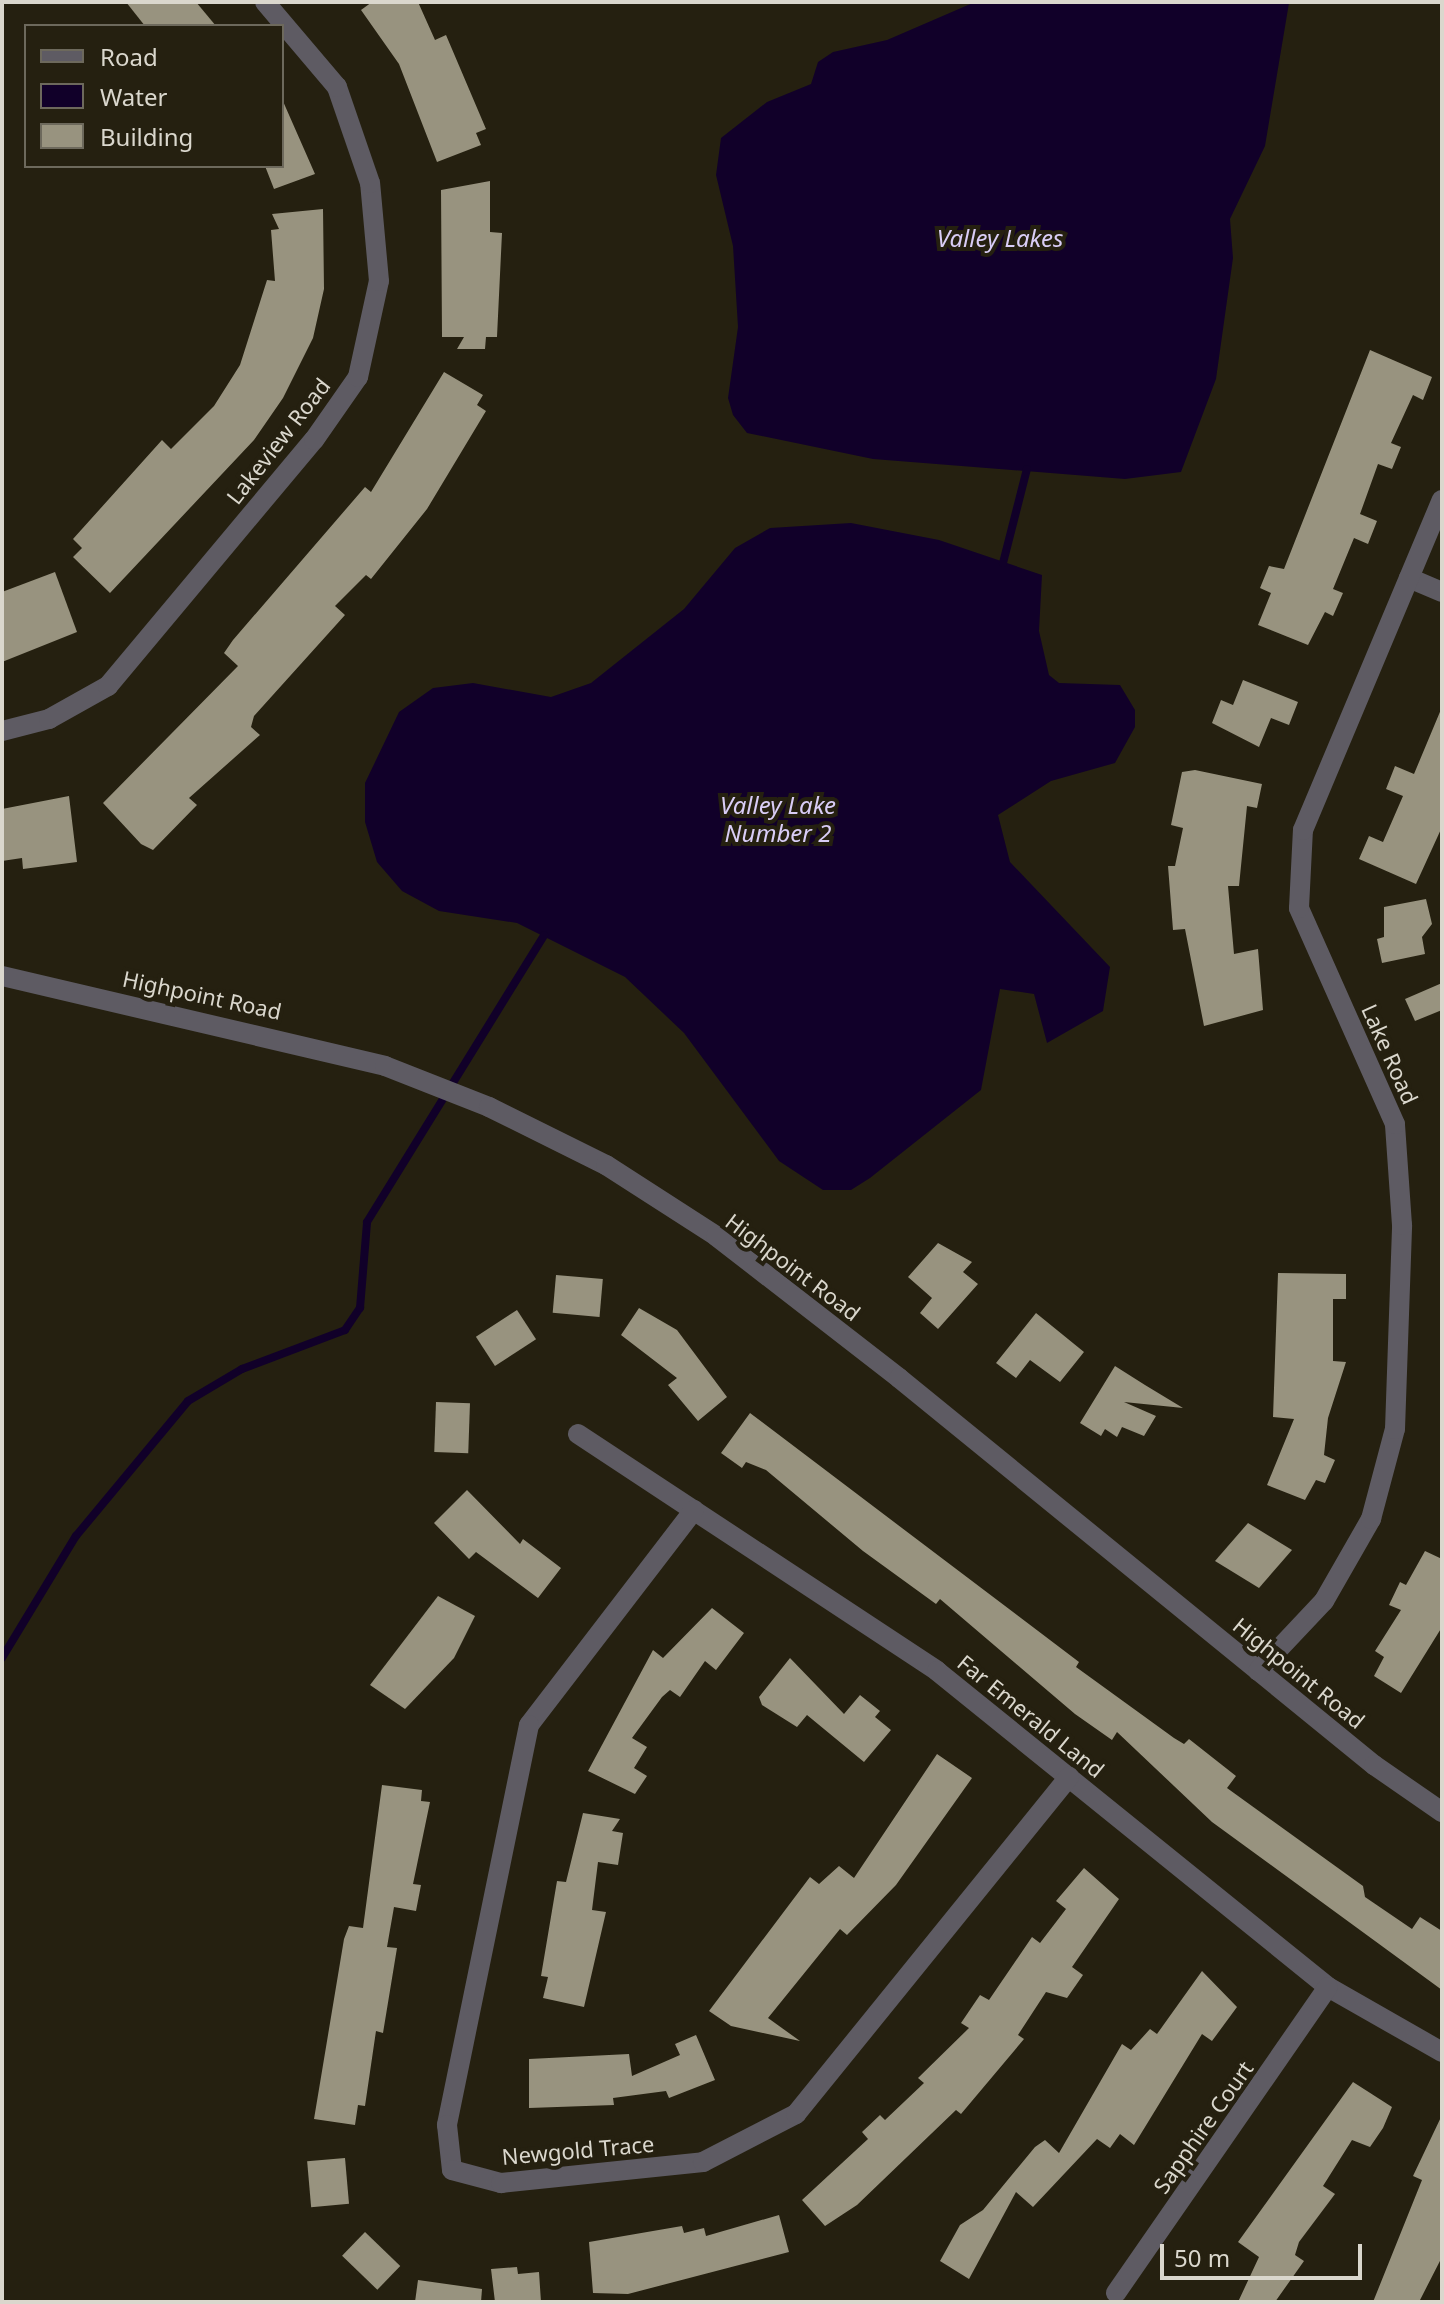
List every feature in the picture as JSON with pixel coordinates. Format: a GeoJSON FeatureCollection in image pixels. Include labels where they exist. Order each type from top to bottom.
{"type":"FeatureCollection","features":[{"type":"Feature","properties":{"kind":"street","name":"Lakeview Road"},"geometry":{"type":"LineString","coordinates":[[265,2],[284,24]]}},
{"type":"Feature","properties":{"kind":"street","name":"Lakeview Road"},"geometry":{"type":"LineString","coordinates":[[2,731],[49,719],[108,686],[314,440],[358,377],[379,281],[370,183],[337,87],[284,24]]}},
{"type":"Feature","properties":{"kind":"street","name":"Lake Road"},"geometry":{"type":"LineString","coordinates":[[1258,1671],[1324,1601],[1371,1519],[1395,1429],[1402,1225],[1395,1124],[1299,908],[1303,830],[1442,500]]}},
{"type":"Feature","properties":{"kind":"street"},"geometry":{"type":"LineString","coordinates":[[1409,578],[1442,592]]}},
{"type":"Feature","properties":{"kind":"street","name":"Highpoint Road"},"geometry":{"type":"LineString","coordinates":[[2,976],[385,1066],[489,1107],[606,1165],[716,1236],[899,1378],[1258,1671],[1442,1812]]}},
{"type":"Feature","properties":{"kind":"street","name":"Far Emerald Land"},"geometry":{"type":"LineString","coordinates":[[578,1434],[937,1671],[1328,1987],[1442,2052]]}},
{"type":"Feature","properties":{"kind":"street","name":"Newgold Trace"},"geometry":{"type":"LineString","coordinates":[[694,1510],[529,1725],[447,2125],[452,2170],[501,2183],[703,2162],[796,2114],[1069,1777]]}},
{"type":"Feature","properties":{"kind":"street","name":"Sapphire Court"},"geometry":{"type":"LineString","coordinates":[[1116,2293],[1328,1987]]}},
{"type":"Feature","properties":{"kind":"water","name":"Valley Lakes"},"geometry":{"type":"Polygon","coordinates":[[[975,2],[1289,3],[1265,146],[1230,219],[1233,258],[1216,379],[1181,472],[1125,479],[873,459],[747,433],[733,415],[728,398],[738,327],[733,246],[716,175],[721,138],[767,102],[811,84],[818,62],[833,52],[887,40],[975,2]]]}},
{"type":"Feature","properties":{"kind":"water","name":"Valley Lake Number 2"},"geometry":{"type":"Polygon","coordinates":[[[851,523],[939,540],[1042,575],[1039,631],[1049,675],[1059,683],[1120,685],[1135,710],[1135,727],[1115,763],[1051,781],[998,815],[1010,862],[1110,967],[1103,1011],[1047,1043],[1034,994],[1000,989],[981,1090],[870,1178],[851,1190],[823,1190],[779,1161],[684,1033],[625,977],[517,923],[439,911],[402,891],[377,862],[365,822],[365,783],[399,712],[433,688],[473,683],[551,697],[591,683],[684,609],[735,548],[770,528],[851,523]]]}},
{"type":"Feature","properties":{"kind":"building"},"geometry":{"type":"Polygon","coordinates":[[[126,2],[196,2],[214,24],[143,24],[126,2]]]}},
{"type":"Feature","properties":{"kind":"building"},"geometry":{"type":"Polygon","coordinates":[[[372,2],[418,2],[435,40],[446,35],[486,129],[476,133],[481,145],[437,162],[399,64],[361,10],[372,2]]]}},
{"type":"Feature","properties":{"kind":"building"},"geometry":{"type":"Polygon","coordinates":[[[284,104],[315,174],[274,189],[266,168],[284,168],[284,104]]]}},
{"type":"Feature","properties":{"kind":"building"},"geometry":{"type":"Polygon","coordinates":[[[490,181],[490,232],[502,233],[497,337],[486,337],[485,349],[457,349],[464,337],[442,337],[441,190],[490,181]]]}},
{"type":"Feature","properties":{"kind":"building"},"geometry":{"type":"Polygon","coordinates":[[[323,209],[324,289],[313,338],[283,398],[254,440],[110,593],[73,557],[82,548],[73,539],[162,440],[171,449],[214,406],[240,365],[267,280],[275,281],[271,230],[279,229],[272,214],[323,209]]]}},
{"type":"Feature","properties":{"kind":"building"},"geometry":{"type":"Polygon","coordinates":[[[1370,350],[1432,377],[1423,400],[1413,395],[1391,443],[1401,447],[1392,469],[1378,464],[1360,514],[1377,521],[1368,544],[1354,538],[1333,589],[1343,593],[1333,616],[1325,612],[1308,645],[1258,625],[1271,593],[1260,588],[1269,566],[1284,569],[1370,350]]]}},
{"type":"Feature","properties":{"kind":"building"},"geometry":{"type":"Polygon","coordinates":[[[444,372],[483,395],[477,405],[486,411],[427,509],[371,579],[366,575],[335,606],[345,615],[254,716],[251,727],[260,735],[189,798],[197,805],[153,850],[141,844],[103,803],[238,666],[224,653],[233,640],[365,487],[371,492],[444,372]]]}},
{"type":"Feature","properties":{"kind":"building"},"geometry":{"type":"Polygon","coordinates":[[[55,572],[77,632],[2,662],[2,592],[55,572]]]}},
{"type":"Feature","properties":{"kind":"building"},"geometry":{"type":"Polygon","coordinates":[[[1243,680],[1298,702],[1289,725],[1271,718],[1259,747],[1212,723],[1221,700],[1233,705],[1243,680]]]}},
{"type":"Feature","properties":{"kind":"building"},"geometry":{"type":"Polygon","coordinates":[[[1442,707],[1442,827],[1416,884],[1359,859],[1369,836],[1383,842],[1403,796],[1386,789],[1395,766],[1414,774],[1442,707]]]}},
{"type":"Feature","properties":{"kind":"building"},"geometry":{"type":"Polygon","coordinates":[[[1195,770],[1262,784],[1257,808],[1247,806],[1239,886],[1228,886],[1234,954],[1258,949],[1263,1010],[1204,1026],[1185,929],[1173,930],[1168,866],[1175,866],[1183,828],[1171,825],[1182,772],[1195,770]]]}},
{"type":"Feature","properties":{"kind":"building"},"geometry":{"type":"Polygon","coordinates":[[[69,796],[77,862],[23,869],[22,858],[2,861],[2,809],[69,796]]]}},
{"type":"Feature","properties":{"kind":"building"},"geometry":{"type":"Polygon","coordinates":[[[1426,899],[1432,924],[1422,937],[1425,954],[1382,963],[1377,939],[1384,937],[1384,907],[1426,899]]]}},
{"type":"Feature","properties":{"kind":"building"},"geometry":{"type":"Polygon","coordinates":[[[1442,983],[1442,1010],[1415,1021],[1405,999],[1442,983]]]}},
{"type":"Feature","properties":{"kind":"building"},"geometry":{"type":"Polygon","coordinates":[[[938,1243],[972,1262],[963,1272],[978,1284],[938,1329],[920,1313],[932,1298],[908,1277],[938,1243]]]}},
{"type":"Feature","properties":{"kind":"building"},"geometry":{"type":"Polygon","coordinates":[[[1278,1273],[1346,1274],[1346,1299],[1333,1299],[1333,1361],[1346,1362],[1328,1418],[1324,1455],[1335,1460],[1325,1483],[1316,1480],[1305,1500],[1267,1485],[1294,1419],[1273,1417],[1278,1273]]]}},
{"type":"Feature","properties":{"kind":"building"},"geometry":{"type":"Polygon","coordinates":[[[556,1275],[603,1279],[600,1317],[553,1313],[556,1275]]]}},
{"type":"Feature","properties":{"kind":"building"},"geometry":{"type":"Polygon","coordinates":[[[639,1308],[677,1330],[727,1397],[698,1421],[668,1385],[677,1378],[621,1335],[639,1308]]]}},
{"type":"Feature","properties":{"kind":"building"},"geometry":{"type":"Polygon","coordinates":[[[517,1310],[536,1339],[495,1366],[476,1337],[517,1310]]]}},
{"type":"Feature","properties":{"kind":"building"},"geometry":{"type":"Polygon","coordinates":[[[1036,1313],[1084,1352],[1060,1382],[1030,1360],[1016,1378],[996,1363],[1036,1313]]]}},
{"type":"Feature","properties":{"kind":"building"},"geometry":{"type":"Polygon","coordinates":[[[1115,1366],[1183,1408],[1124,1402],[1156,1416],[1144,1436],[1122,1427],[1117,1437],[1105,1429],[1101,1436],[1080,1423],[1115,1366]]]}},
{"type":"Feature","properties":{"kind":"building"},"geometry":{"type":"Polygon","coordinates":[[[436,1402],[470,1403],[468,1453],[434,1452],[436,1402]]]}},
{"type":"Feature","properties":{"kind":"building"},"geometry":{"type":"Polygon","coordinates":[[[750,1413],[1079,1662],[1076,1667],[1174,1738],[1184,1744],[1189,1739],[1236,1776],[1227,1788],[1363,1886],[1365,1897],[1412,1929],[1420,1917],[1442,1931],[1442,1990],[1212,1822],[1117,1732],[1112,1740],[1075,1714],[940,1599],[936,1604],[863,1551],[766,1470],[746,1462],[742,1468],[721,1453],[750,1413]]]}},
{"type":"Feature","properties":{"kind":"building"},"geometry":{"type":"Polygon","coordinates":[[[467,1490],[520,1544],[523,1539],[561,1568],[538,1598],[476,1552],[469,1559],[434,1523],[467,1490]]]}},
{"type":"Feature","properties":{"kind":"building"},"geometry":{"type":"Polygon","coordinates":[[[1248,1523],[1292,1550],[1259,1588],[1215,1561],[1248,1523]]]}},
{"type":"Feature","properties":{"kind":"building"},"geometry":{"type":"Polygon","coordinates":[[[1425,1551],[1442,1559],[1442,1627],[1401,1693],[1374,1676],[1384,1657],[1375,1651],[1401,1610],[1389,1605],[1400,1582],[1406,1585],[1425,1551]]]}},
{"type":"Feature","properties":{"kind":"building"},"geometry":{"type":"Polygon","coordinates":[[[438,1596],[475,1616],[454,1658],[405,1709],[370,1685],[438,1596]]]}},
{"type":"Feature","properties":{"kind":"building"},"geometry":{"type":"Polygon","coordinates":[[[712,1608],[744,1633],[716,1670],[705,1661],[680,1697],[670,1690],[662,1697],[632,1738],[647,1747],[634,1768],[647,1776],[635,1794],[588,1771],[653,1650],[663,1658],[712,1608]]]}},
{"type":"Feature","properties":{"kind":"building"},"geometry":{"type":"Polygon","coordinates":[[[790,1658],[844,1714],[860,1695],[880,1711],[875,1717],[891,1730],[864,1762],[807,1715],[797,1727],[762,1705],[759,1697],[790,1658]]]}},
{"type":"Feature","properties":{"kind":"building"},"geometry":{"type":"Polygon","coordinates":[[[937,1754],[972,1778],[896,1885],[847,1935],[840,1929],[768,2018],[800,2041],[731,2026],[709,2011],[810,1877],[819,1884],[839,1866],[854,1878],[937,1754]]]}},
{"type":"Feature","properties":{"kind":"building"},"geometry":{"type":"Polygon","coordinates":[[[382,1785],[422,1790],[421,1801],[430,1802],[413,1884],[421,1885],[416,1911],[394,1907],[387,1947],[397,1948],[383,2033],[376,2031],[365,2106],[358,2105],[355,2125],[314,2119],[344,1939],[349,1926],[363,1928],[382,1785]]]}},
{"type":"Feature","properties":{"kind":"building"},"geometry":{"type":"Polygon","coordinates":[[[583,1813],[620,1819],[612,1831],[623,1833],[618,1865],[598,1862],[592,1910],[606,1912],[584,2007],[543,1998],[548,1977],[541,1976],[557,1881],[566,1882],[583,1813]]]}},
{"type":"Feature","properties":{"kind":"building"},"geometry":{"type":"Polygon","coordinates":[[[1084,1868],[1119,1899],[1072,1967],[1083,1975],[1067,1998],[1046,1992],[1018,2035],[1024,2039],[961,2114],[956,2110],[857,2205],[825,2226],[802,2200],[868,2139],[862,2132],[880,2115],[885,2120],[924,2083],[918,2078],[969,2028],[961,2023],[980,1995],[989,2000],[1032,1937],[1040,1943],[1066,1909],[1056,1901],[1084,1868]]]}},
{"type":"Feature","properties":{"kind":"building"},"geometry":{"type":"Polygon","coordinates":[[[1202,1971],[1237,2007],[1212,2041],[1202,2034],[1134,2145],[1120,2134],[1110,2148],[1097,2139],[1033,2207],[1016,2192],[969,2279],[940,2261],[960,2225],[983,2210],[1035,2147],[1045,2140],[1059,2153],[1122,2044],[1131,2050],[1150,2029],[1157,2034],[1202,1971]]]}},
{"type":"Feature","properties":{"kind":"building"},"geometry":{"type":"Polygon","coordinates":[[[696,2035],[715,2080],[669,2098],[666,2091],[613,2098],[614,2105],[529,2108],[529,2059],[629,2054],[632,2076],[680,2055],[675,2044],[696,2035]]]}},
{"type":"Feature","properties":{"kind":"building"},"geometry":{"type":"Polygon","coordinates":[[[1353,2082],[1392,2107],[1383,2128],[1370,2147],[1352,2140],[1323,2186],[1335,2194],[1299,2242],[1295,2255],[1304,2261],[1275,2302],[1238,2302],[1259,2257],[1238,2242],[1353,2082]]]}},
{"type":"Feature","properties":{"kind":"building"},"geometry":{"type":"Polygon","coordinates":[[[1442,2115],[1442,2257],[1419,2302],[1373,2302],[1422,2180],[1413,2176],[1442,2115]]]}},
{"type":"Feature","properties":{"kind":"building"},"geometry":{"type":"Polygon","coordinates":[[[345,2158],[349,2204],[311,2207],[307,2161],[345,2158]]]}},
{"type":"Feature","properties":{"kind":"building"},"geometry":{"type":"Polygon","coordinates":[[[779,2215],[789,2252],[628,2294],[593,2293],[589,2242],[682,2226],[684,2233],[704,2228],[706,2236],[779,2215]]]}},
{"type":"Feature","properties":{"kind":"building"},"geometry":{"type":"Polygon","coordinates":[[[365,2232],[400,2266],[377,2290],[342,2256],[365,2232]]]}},
{"type":"Feature","properties":{"kind":"building"},"geometry":{"type":"Polygon","coordinates":[[[517,2267],[518,2274],[539,2272],[541,2302],[495,2302],[491,2269],[517,2267]]]}},
{"type":"Feature","properties":{"kind":"building"},"geometry":{"type":"Polygon","coordinates":[[[418,2280],[482,2289],[481,2302],[415,2302],[418,2280]]]}},
{"type":"Feature","properties":{"kind":"waterway"},"geometry":{"type":"LineString","coordinates":[[1003,563],[1027,469]]}},
{"type":"Feature","properties":{"kind":"waterway"},"geometry":{"type":"LineString","coordinates":[[2,1658],[76,1536],[188,1401],[242,1369],[345,1330],[360,1308],[367,1222],[544,935]]}}]}
